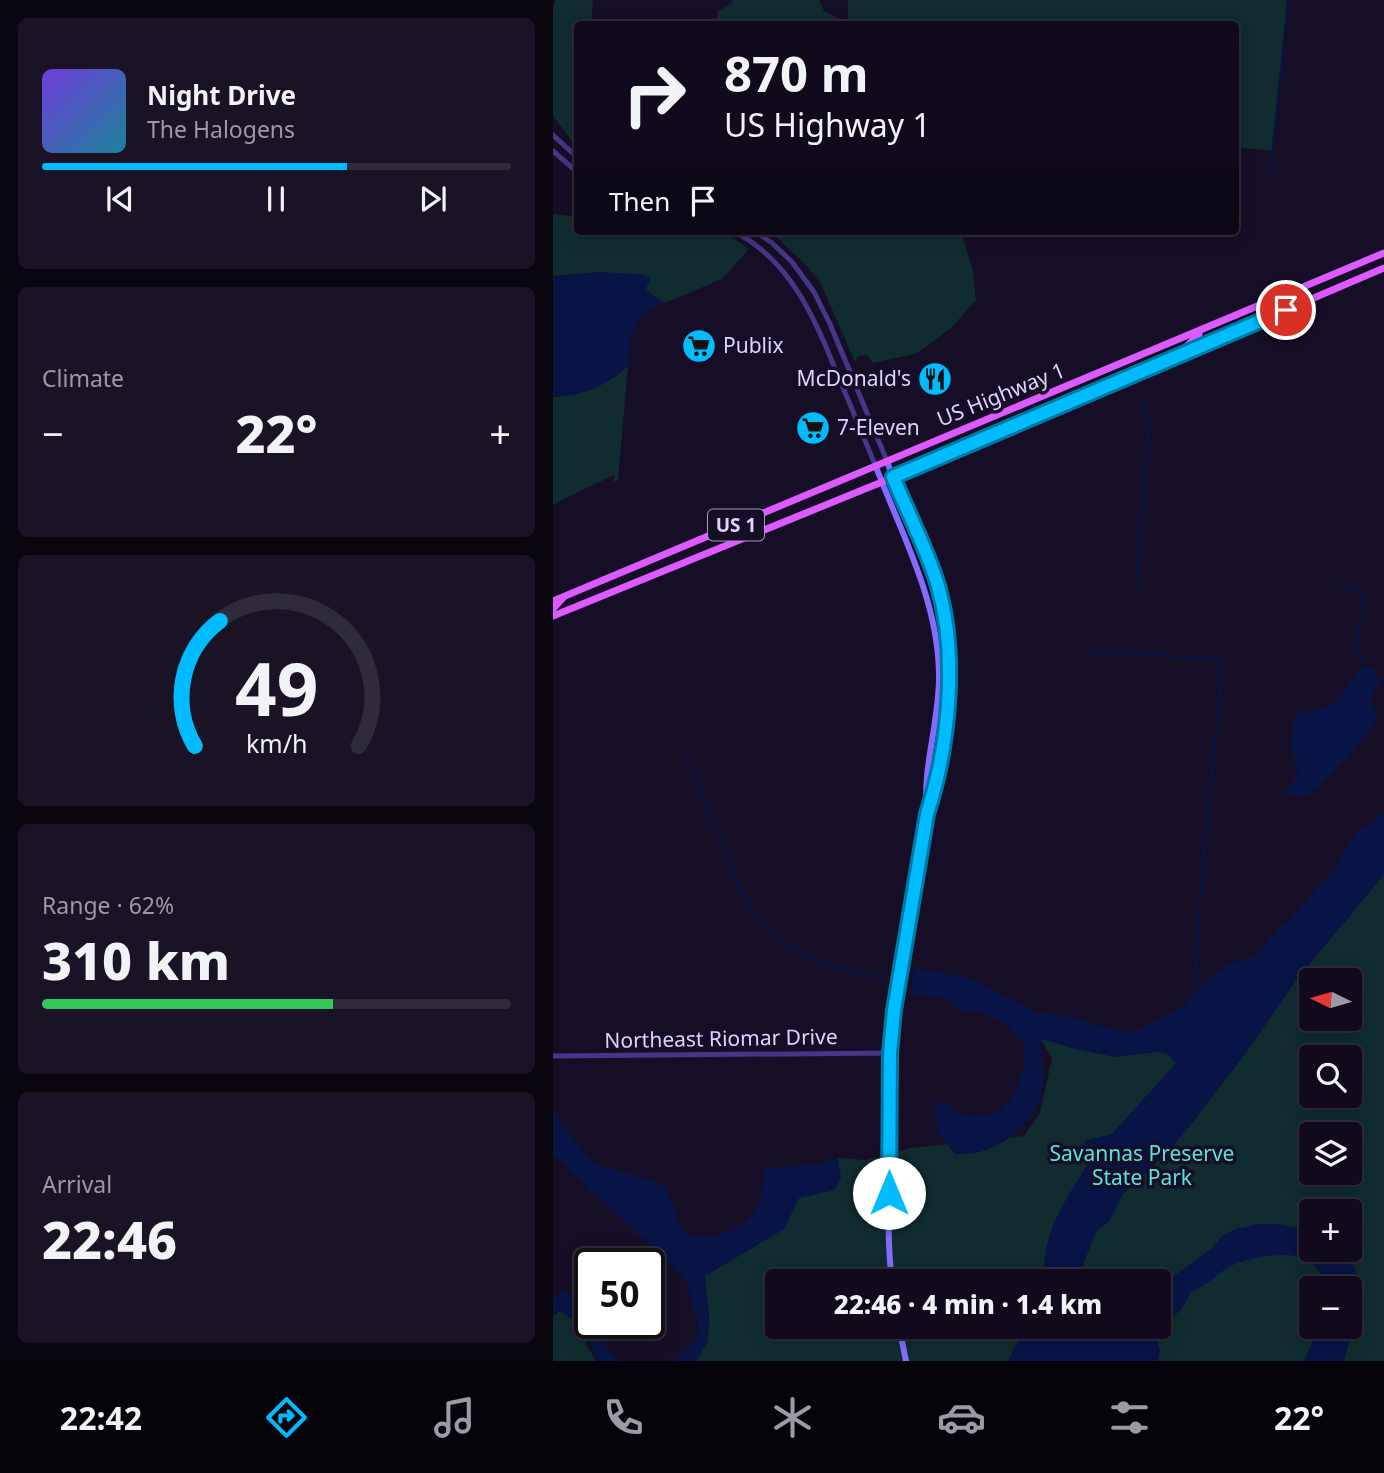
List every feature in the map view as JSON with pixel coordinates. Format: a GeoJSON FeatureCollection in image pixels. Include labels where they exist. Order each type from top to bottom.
{"type":"FeatureCollection","features":[{"type":"Feature","properties":{"kind":"main road","name":"US Highway 1"},"geometry":{"type":"LineString","coordinates":[[553,601],[1384,253]]}},
{"type":"Feature","properties":{"kind":"main road","name":"US Highway 1"},"geometry":{"type":"LineString","coordinates":[[553,616],[893,477],[1384,268]]}},
{"type":"Feature","properties":{"kind":"main road"},"geometry":{"type":"LineString","coordinates":[[1176,356],[1205,329]]}},
{"type":"Feature","properties":{"kind":"main road"},"geometry":{"type":"LineString","coordinates":[[1161,363],[1187,337]]}},
{"type":"Feature","properties":{"kind":"main road"},"geometry":{"type":"LineString","coordinates":[[887,461],[937,582],[949,649],[949,703],[897,986],[890,1053],[888,1215],[891,1269]]}},
{"type":"Feature","properties":{"kind":"main road"},"geometry":{"type":"LineString","coordinates":[[876,467],[924,584],[937,645],[938,698],[925,792],[927,814]]}},
{"type":"Feature","properties":{"kind":"main road"},"geometry":{"type":"LineString","coordinates":[[553,608],[566,596]]}},
{"type":"Feature","properties":{"kind":"main road"},"geometry":{"type":"LineString","coordinates":[[901,1339],[906,1361]]}},
{"type":"Feature","properties":{"kind":"street"},"geometry":{"type":"LineString","coordinates":[[553,135],[574,154]]}},
{"type":"Feature","properties":{"kind":"street"},"geometry":{"type":"LineString","coordinates":[[553,151],[574,169]]}},
{"type":"Feature","properties":{"kind":"street"},"geometry":{"type":"LineString","coordinates":[[739,235],[766,253],[804,299],[876,467]]}},
{"type":"Feature","properties":{"kind":"street"},"geometry":{"type":"LineString","coordinates":[[761,235],[792,262],[814,292],[887,461]]}},
{"type":"Feature","properties":{"kind":"street","name":"Northeast Riomar Drive"},"geometry":{"type":"LineString","coordinates":[[553,1056],[890,1053]]}},
{"type":"Feature","properties":{"kind":"green space"},"geometry":{"type":"Polygon","coordinates":[[[556,0],[593,0],[591,21],[574,21],[574,144],[553,116],[553,6],[556,0]]]}},
{"type":"Feature","properties":{"kind":"green space"},"geometry":{"type":"Polygon","coordinates":[[[732,0],[819,0],[824,11],[842,21],[716,21],[714,18],[717,19],[718,11],[732,3],[732,0]]]}},
{"type":"Feature","properties":{"kind":"green space"},"geometry":{"type":"Polygon","coordinates":[[[848,0],[1287,0],[1273,151],[1239,147],[1239,21],[848,21],[848,0]]]}},
{"type":"Feature","properties":{"kind":"green space"},"geometry":{"type":"Polygon","coordinates":[[[553,215],[574,217],[574,235],[726,235],[749,249],[722,279],[665,303],[646,289],[603,272],[553,276],[553,215]]]}},
{"type":"Feature","properties":{"kind":"green space"},"geometry":{"type":"Polygon","coordinates":[[[774,235],[963,235],[973,271],[976,300],[951,328],[918,353],[873,363],[867,355],[858,356],[855,362],[821,284],[807,266],[774,235]]]}},
{"type":"Feature","properties":{"kind":"green space"},"geometry":{"type":"Polygon","coordinates":[[[628,366],[618,480],[614,482],[614,475],[553,504],[553,397],[593,388],[628,366]]]}},
{"type":"Feature","properties":{"kind":"green space","name":"Savannas Preserve State Park"},"geometry":{"type":"Polygon","coordinates":[[[1384,843],[1384,1361],[693,1361],[708,1341],[703,1274],[794,1197],[836,1186],[838,1158],[865,1160],[911,1148],[1024,1136],[1040,1113],[1052,1058],[1036,1032],[1154,1042],[1183,1057],[1384,843]]]}},
{"type":"Feature","properties":{"kind":"green space"},"geometry":{"type":"Polygon","coordinates":[[[559,1312],[568,1313],[574,1323],[574,1339],[583,1339],[596,1361],[553,1361],[553,1316],[559,1312]]]}},
{"type":"Feature","properties":{"kind":"shaded area"},"geometry":{"type":"Polygon","coordinates":[[[603,272],[646,275],[650,279],[646,289],[665,303],[653,308],[639,320],[632,335],[628,366],[620,373],[584,392],[553,397],[553,276],[603,272]]]}},
{"type":"Feature","properties":{"kind":"shaded area"},"geometry":{"type":"Polygon","coordinates":[[[1363,667],[1373,669],[1379,684],[1369,699],[1378,716],[1374,723],[1344,761],[1309,794],[1300,797],[1287,792],[1286,788],[1290,787],[1298,773],[1291,744],[1294,716],[1331,705],[1363,667]]]}},
{"type":"Feature","properties":{"kind":"shaded area"},"geometry":{"type":"Polygon","coordinates":[[[1384,811],[1384,875],[1306,968],[1299,968],[1299,977],[1246,1053],[1189,1127],[1167,1153],[1123,1194],[1110,1220],[1096,1232],[1083,1269],[1044,1269],[1046,1248],[1055,1221],[1086,1167],[1087,1162],[1077,1159],[1078,1150],[1087,1140],[1112,1134],[1176,1063],[1167,1054],[1157,1052],[1116,1057],[1074,1049],[1043,1039],[1042,1092],[1027,1121],[1016,1133],[987,1150],[955,1154],[938,1133],[934,1104],[944,1101],[955,1112],[972,1116],[1000,1110],[1012,1098],[1017,1087],[1024,1065],[1024,1045],[1007,1024],[982,1013],[960,1010],[945,999],[911,994],[915,968],[969,978],[1037,1012],[1078,1019],[1120,1032],[1137,1031],[1185,1005],[1198,988],[1230,963],[1255,957],[1333,870],[1357,830],[1373,823],[1384,811]]]}},
{"type":"Feature","properties":{"kind":"shaded area"},"geometry":{"type":"Polygon","coordinates":[[[553,1109],[566,1131],[598,1167],[608,1167],[664,1185],[684,1234],[704,1237],[725,1233],[744,1223],[759,1203],[765,1169],[823,1164],[832,1158],[838,1158],[841,1178],[835,1190],[799,1198],[784,1229],[705,1276],[709,1320],[707,1340],[696,1361],[675,1361],[697,1339],[698,1322],[686,1280],[665,1260],[665,1248],[652,1248],[553,1154],[553,1109]]]}},
{"type":"Feature","properties":{"kind":"shaded area"},"geometry":{"type":"Polygon","coordinates":[[[1260,1224],[1279,1224],[1299,1228],[1299,1257],[1260,1257],[1233,1265],[1191,1292],[1181,1310],[1171,1318],[1171,1278],[1213,1247],[1222,1236],[1235,1229],[1260,1224]]]}},
{"type":"Feature","properties":{"kind":"shaded area"},"geometry":{"type":"Polygon","coordinates":[[[1351,1262],[1358,1276],[1321,1276],[1312,1263],[1351,1262]]]}},
{"type":"Feature","properties":{"kind":"shaded area"},"geometry":{"type":"Polygon","coordinates":[[[564,1291],[574,1301],[574,1321],[561,1311],[553,1314],[553,1298],[564,1291]]]}},
{"type":"Feature","properties":{"kind":"shaded area"},"geometry":{"type":"Polygon","coordinates":[[[586,1339],[601,1339],[618,1361],[599,1361],[586,1339]]]}},
{"type":"Feature","properties":{"kind":"shaded area"},"geometry":{"type":"Polygon","coordinates":[[[1019,1339],[1156,1339],[1160,1350],[1158,1361],[1008,1361],[1019,1339]]]}},
{"type":"Feature","properties":{"kind":"shaded area"},"geometry":{"type":"Polygon","coordinates":[[[1314,1339],[1350,1339],[1344,1361],[1304,1361],[1314,1339]]]}},
{"type":"Feature","properties":{"kind":"waterway"},"geometry":{"type":"LineString","coordinates":[[1270,174],[1288,0]]}},
{"type":"Feature","properties":{"kind":"waterway"},"geometry":{"type":"LineString","coordinates":[[1136,589],[1149,424],[1141,396]]}},
{"type":"Feature","properties":{"kind":"waterway"},"geometry":{"type":"LineString","coordinates":[[1334,586],[1363,591],[1357,644],[1365,668]]}},
{"type":"Feature","properties":{"kind":"waterway"},"geometry":{"type":"LineString","coordinates":[[1082,651],[1223,659],[1201,886],[1195,980]]}},
{"type":"Feature","properties":{"kind":"waterway"},"geometry":{"type":"LineString","coordinates":[[1378,682],[1384,676]]}},
{"type":"Feature","properties":{"kind":"waterway"},"geometry":{"type":"LineString","coordinates":[[682,745],[743,895],[756,914],[770,930],[803,954],[840,968],[884,978]]}},
{"type":"Feature","properties":{"kind":"place","name":"Publix"},"geometry":{"type":"Point","coordinates":[699,346]}},
{"type":"Feature","properties":{"kind":"place","name":"McDonald's"},"geometry":{"type":"Point","coordinates":[935,379]}},
{"type":"Feature","properties":{"kind":"place","name":"7-Eleven"},"geometry":{"type":"Point","coordinates":[813,428]}},
{"type":"Feature","properties":{"kind":"route"},"geometry":{"type":"LineString","coordinates":[[889,1193],[890,1053],[896,996],[927,814],[935,788],[949,703],[950,677],[949,649],[937,582],[893,477],[1286,310]]}}]}
